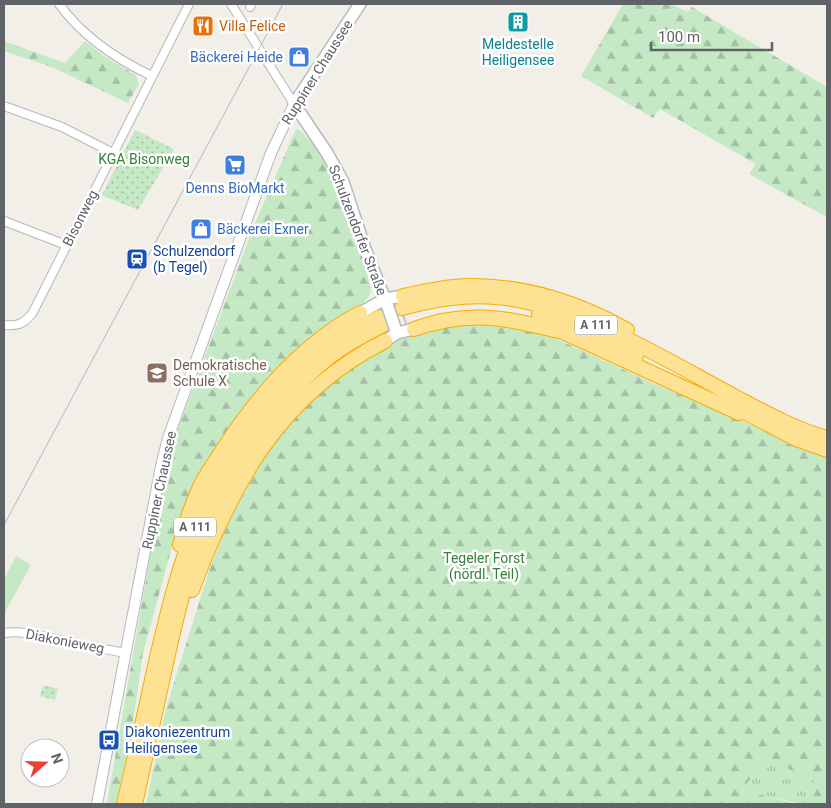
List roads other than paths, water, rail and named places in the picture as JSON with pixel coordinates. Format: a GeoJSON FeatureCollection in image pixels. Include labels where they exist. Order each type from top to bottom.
{"type":"FeatureCollection","features":[{"type":"Feature","properties":{"kind":"highway","name":"A 111"},"geometry":{"type":"LineString","coordinates":[[403,307],[437,300],[479,296],[538,304],[576,316],[609,331],[772,422],[796,439],[827,450]]}},
{"type":"Feature","properties":{"kind":"highway"},"geometry":{"type":"LineString","coordinates":[[142,724],[151,660],[162,612],[186,523],[201,486],[241,422],[278,377],[315,343],[360,312]]}},
{"type":"Feature","properties":{"kind":"highway"},"geometry":{"type":"LineString","coordinates":[[414,329],[442,320],[476,317],[506,319],[563,332],[772,422]]}},
{"type":"Feature","properties":{"kind":"highway"},"geometry":{"type":"LineString","coordinates":[[135,804],[164,671],[185,609],[214,535],[231,500],[255,458],[286,417],[309,392],[350,360],[388,321]]}},
{"type":"Feature","properties":{"kind":"highway","name":"A 111"},"geometry":{"type":"LineString","coordinates":[[124,804],[176,581],[192,535],[220,476],[253,425],[295,375],[321,351],[345,334],[388,321]]}},
{"type":"Feature","properties":{"kind":"highway","name":"A 111"},"geometry":{"type":"LineString","coordinates":[[772,422],[827,438]]}},
{"type":"Feature","properties":{"kind":"main road","name":"Ruppiner Chaussee"},"geometry":{"type":"LineString","coordinates":[[294,104],[360,4]]}},
{"type":"Feature","properties":{"kind":"main road","name":"Schulzendorfer Straße"},"geometry":{"type":"LineString","coordinates":[[294,104],[327,152],[343,182],[388,321]]}},
{"type":"Feature","properties":{"kind":"main road"},"geometry":{"type":"LineString","coordinates":[[388,321],[403,307]]}},
{"type":"Feature","properties":{"kind":"main road"},"geometry":{"type":"LineString","coordinates":[[360,312],[414,329]]}},
{"type":"Feature","properties":{"kind":"street"},"geometry":{"type":"LineString","coordinates":[[59,4],[72,21],[101,47],[120,60],[152,76]]}},
{"type":"Feature","properties":{"kind":"street","name":"Bisonweg"},"geometry":{"type":"LineString","coordinates":[[4,325],[16,326],[23,324],[32,314],[189,4]]}},
{"type":"Feature","properties":{"kind":"street","name":"Schulzendorfer Straße"},"geometry":{"type":"LineString","coordinates":[[231,4],[294,104]]}},
{"type":"Feature","properties":{"kind":"street","name":"Ruppiner Chaussee"},"geometry":{"type":"LineString","coordinates":[[97,804],[159,476],[168,438],[271,153],[294,104]]}},
{"type":"Feature","properties":{"kind":"street"},"geometry":{"type":"LineString","coordinates":[[4,106],[62,127],[113,153]]}},
{"type":"Feature","properties":{"kind":"street"},"geometry":{"type":"LineString","coordinates":[[4,221],[66,245]]}},
{"type":"Feature","properties":{"kind":"street","name":"Diakonieweg"},"geometry":{"type":"LineString","coordinates":[[4,633],[15,631],[126,653]]}},
{"type":"Feature","properties":{"kind":"tunnel"},"geometry":{"type":"LineString","coordinates":[[383,325],[405,317]]}},
{"type":"Feature","properties":{"kind":"tram line"},"geometry":{"type":"LineString","coordinates":[[4,525],[283,4]]}},
{"type":"Feature","properties":{"kind":"place","name":"Meldestelle Heiligensee"},"geometry":{"type":"Point","coordinates":[518,22]}},
{"type":"Feature","properties":{"kind":"place","name":"Villa Felice"},"geometry":{"type":"Point","coordinates":[203,26]}},
{"type":"Feature","properties":{"kind":"place","name":"Bäckerei Heide"},"geometry":{"type":"Point","coordinates":[299,57]}},
{"type":"Feature","properties":{"kind":"place","name":"Denns BioMarkt"},"geometry":{"type":"Point","coordinates":[235,165]}},
{"type":"Feature","properties":{"kind":"place","name":"Bäckerei Exner"},"geometry":{"type":"Point","coordinates":[201,229]}},
{"type":"Feature","properties":{"kind":"place","name":"Schulzendorf (b Tegel)"},"geometry":{"type":"Point","coordinates":[137,259]}},
{"type":"Feature","properties":{"kind":"place","name":"Demokratische Schule X"},"geometry":{"type":"Point","coordinates":[157,373]}},
{"type":"Feature","properties":{"kind":"place","name":"Diakoniezentrum Heiligensee"},"geometry":{"type":"Point","coordinates":[109,740]}},
{"type":"Feature","properties":{"kind":"park label","name":"KGA Bisonweg"},"geometry":{"type":"Point","coordinates":[144,159]}},
{"type":"Feature","properties":{"kind":"park label","name":"Tegeler Forst (nördl. Teil)"},"geometry":{"type":"Point","coordinates":[484,566]}}]}
